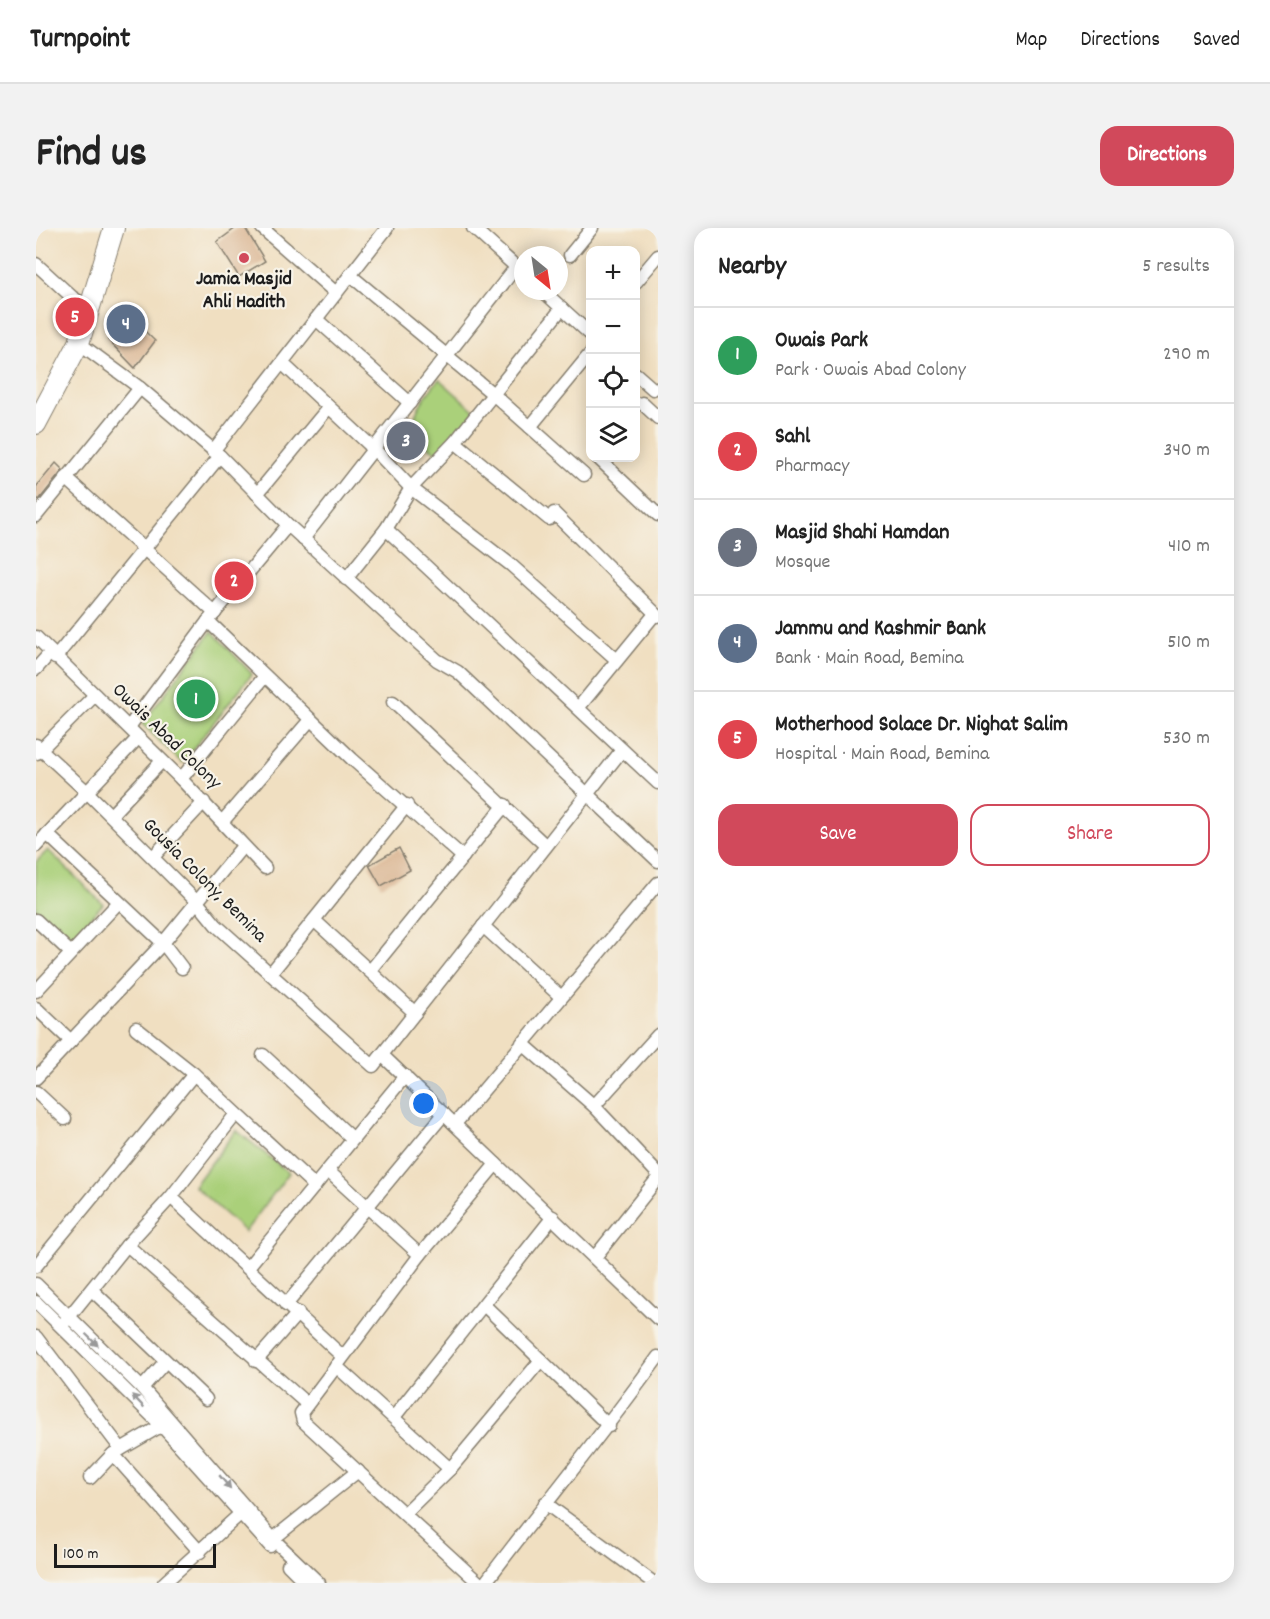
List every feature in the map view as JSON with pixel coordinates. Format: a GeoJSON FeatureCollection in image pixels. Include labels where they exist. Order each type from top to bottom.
{"type":"FeatureCollection","features":[{"type":"Feature","properties":{"kind":"main road"},"geometry":{"type":"LineString","coordinates":[[38,415],[79,343],[114,228]]}},
{"type":"Feature","properties":{"kind":"street"},"geometry":{"type":"LineString","coordinates":[[36,669],[53,655],[144,546],[387,228]]}},
{"type":"Feature","properties":{"kind":"street"},"geometry":{"type":"LineString","coordinates":[[473,228],[514,265]]}},
{"type":"Feature","properties":{"kind":"street"},"geometry":{"type":"LineString","coordinates":[[570,255],[588,229]]}},
{"type":"Feature","properties":{"kind":"street"},"geometry":{"type":"LineString","coordinates":[[271,231],[336,293]]}},
{"type":"Feature","properties":{"kind":"street"},"geometry":{"type":"LineString","coordinates":[[640,277],[658,256]]}},
{"type":"Feature","properties":{"kind":"street"},"geometry":{"type":"LineString","coordinates":[[36,264],[72,297],[89,308]]}},
{"type":"Feature","properties":{"kind":"street"},"geometry":{"type":"LineString","coordinates":[[350,275],[493,394],[584,475]]}},
{"type":"Feature","properties":{"kind":"street"},"geometry":{"type":"LineString","coordinates":[[303,539],[447,356],[514,277]]}},
{"type":"Feature","properties":{"kind":"street"},"geometry":{"type":"LineString","coordinates":[[553,300],[586,330]]}},
{"type":"Feature","properties":{"kind":"street"},"geometry":{"type":"LineString","coordinates":[[346,579],[386,529],[411,488],[455,442],[562,308]]}},
{"type":"Feature","properties":{"kind":"street"},"geometry":{"type":"LineString","coordinates":[[316,319],[410,403]]}},
{"type":"Feature","properties":{"kind":"street"},"geometry":{"type":"LineString","coordinates":[[79,343],[140,388],[216,454],[346,579],[437,660],[458,672],[658,861]]}},
{"type":"Feature","properties":{"kind":"street"},"geometry":{"type":"LineString","coordinates":[[530,427],[586,360]]}},
{"type":"Feature","properties":{"kind":"street"},"geometry":{"type":"LineString","coordinates":[[282,363],[374,449],[411,488],[511,565],[617,660]]}},
{"type":"Feature","properties":{"kind":"street"},"geometry":{"type":"LineString","coordinates":[[640,378],[653,389]]}},
{"type":"Feature","properties":{"kind":"street"},"geometry":{"type":"LineString","coordinates":[[36,516],[140,388]]}},
{"type":"Feature","properties":{"kind":"street"},"geometry":{"type":"LineString","coordinates":[[642,403],[658,418]]}},
{"type":"Feature","properties":{"kind":"street"},"geometry":{"type":"LineString","coordinates":[[257,494],[329,407]]}},
{"type":"Feature","properties":{"kind":"street"},"geometry":{"type":"LineString","coordinates":[[455,442],[551,516],[656,615],[579,707]]}},
{"type":"Feature","properties":{"kind":"street"},"geometry":{"type":"LineString","coordinates":[[602,462],[658,515]]}},
{"type":"Feature","properties":{"kind":"street"},"geometry":{"type":"LineString","coordinates":[[66,478],[144,546],[265,676],[310,720],[464,857]]}},
{"type":"Feature","properties":{"kind":"street"},"geometry":{"type":"LineString","coordinates":[[129,727],[212,617],[288,525]]}},
{"type":"Feature","properties":{"kind":"street"},"geometry":{"type":"LineString","coordinates":[[386,529],[658,783]]}},
{"type":"Feature","properties":{"kind":"street","name":"Owais Abad Colony"},"geometry":{"type":"LineString","coordinates":[[36,637],[223,821],[265,868]]}},
{"type":"Feature","properties":{"kind":"street"},"geometry":{"type":"LineString","coordinates":[[181,779],[265,676]]}},
{"type":"Feature","properties":{"kind":"street"},"geometry":{"type":"LineString","coordinates":[[38,749],[95,695]]}},
{"type":"Feature","properties":{"kind":"street"},"geometry":{"type":"LineString","coordinates":[[393,702],[546,846]]}},
{"type":"Feature","properties":{"kind":"street"},"geometry":{"type":"LineString","coordinates":[[223,821],[310,720]]}},
{"type":"Feature","properties":{"kind":"street"},"geometry":{"type":"LineString","coordinates":[[36,846],[138,738]]}},
{"type":"Feature","properties":{"kind":"street","name":"Gousia Colony, Bemina"},"geometry":{"type":"LineString","coordinates":[[38,749],[111,815],[198,903],[216,925],[373,1066],[382,1055]]}},
{"type":"Feature","properties":{"kind":"street"},"geometry":{"type":"LineString","coordinates":[[622,750],[382,1055],[658,1319]]}},
{"type":"Feature","properties":{"kind":"street"},"geometry":{"type":"LineString","coordinates":[[111,815],[162,760]]}},
{"type":"Feature","properties":{"kind":"street"},"geometry":{"type":"LineString","coordinates":[[153,857],[204,802]]}},
{"type":"Feature","properties":{"kind":"street"},"geometry":{"type":"LineString","coordinates":[[271,973],[408,805]]}},
{"type":"Feature","properties":{"kind":"street"},"geometry":{"type":"LineString","coordinates":[[371,970],[505,805]]}},
{"type":"Feature","properties":{"kind":"street"},"geometry":{"type":"LineString","coordinates":[[47,834],[118,903],[163,942],[182,968]]}},
{"type":"Feature","properties":{"kind":"street"},"geometry":{"type":"LineString","coordinates":[[36,1078],[198,903],[243,846]]}},
{"type":"Feature","properties":{"kind":"street"},"geometry":{"type":"LineString","coordinates":[[455,1124],[560,996],[658,883]]}},
{"type":"Feature","properties":{"kind":"street"},"geometry":{"type":"LineString","coordinates":[[36,991],[118,903]]}},
{"type":"Feature","properties":{"kind":"street"},"geometry":{"type":"LineString","coordinates":[[36,920],[71,953]]}},
{"type":"Feature","properties":{"kind":"street"},"geometry":{"type":"LineString","coordinates":[[314,920],[371,970],[415,1013]]}},
{"type":"Feature","properties":{"kind":"street"},"geometry":{"type":"LineString","coordinates":[[483,926],[560,996]]}},
{"type":"Feature","properties":{"kind":"street"},"geometry":{"type":"LineString","coordinates":[[36,1008],[71,1041]]}},
{"type":"Feature","properties":{"kind":"street"},"geometry":{"type":"LineString","coordinates":[[136,1028],[194,1074],[315,1186]]}},
{"type":"Feature","properties":{"kind":"street"},"geometry":{"type":"LineString","coordinates":[[594,1106],[658,1035]]}},
{"type":"Feature","properties":{"kind":"street"},"geometry":{"type":"LineString","coordinates":[[522,1043],[594,1106],[658,1176],[595,1257]]}},
{"type":"Feature","properties":{"kind":"street"},"geometry":{"type":"LineString","coordinates":[[263,1055],[353,1139]]}},
{"type":"Feature","properties":{"kind":"street"},"geometry":{"type":"LineString","coordinates":[[36,1266],[194,1074]]}},
{"type":"Feature","properties":{"kind":"street"},"geometry":{"type":"LineString","coordinates":[[249,1267],[405,1076]]}},
{"type":"Feature","properties":{"kind":"street"},"geometry":{"type":"LineString","coordinates":[[36,1092],[65,1119]]}},
{"type":"Feature","properties":{"kind":"street"},"geometry":{"type":"LineString","coordinates":[[65,1321],[127,1245],[171,1197],[236,1114]]}},
{"type":"Feature","properties":{"kind":"street"},"geometry":{"type":"LineString","coordinates":[[286,1305],[444,1114]]}},
{"type":"Feature","properties":{"kind":"street"},"geometry":{"type":"LineString","coordinates":[[479,1583],[303,1421],[302,1413],[420,1255],[496,1164]]}},
{"type":"Feature","properties":{"kind":"street"},"geometry":{"type":"LineString","coordinates":[[328,1171],[420,1255]]}},
{"type":"Feature","properties":{"kind":"street"},"geometry":{"type":"LineString","coordinates":[[171,1197],[249,1267],[286,1305],[298,1313],[339,1361],[450,1469]]}},
{"type":"Feature","properties":{"kind":"street"},"geometry":{"type":"LineString","coordinates":[[394,1417],[553,1217]]}},
{"type":"Feature","properties":{"kind":"street"},"geometry":{"type":"LineString","coordinates":[[127,1245],[307,1404]]}},
{"type":"Feature","properties":{"kind":"street"},"geometry":{"type":"LineString","coordinates":[[36,1284],[65,1321],[167,1423],[273,1539],[319,1583]]}},
{"type":"Feature","properties":{"kind":"street"},"geometry":{"type":"LineString","coordinates":[[92,1290],[206,1399]]}},
{"type":"Feature","properties":{"kind":"street"},"geometry":{"type":"LineString","coordinates":[[36,1302],[65,1321],[142,1388],[239,1515],[302,1582]]}},
{"type":"Feature","properties":{"kind":"street"},"geometry":{"type":"LineString","coordinates":[[484,1305],[609,1426]]}},
{"type":"Feature","properties":{"kind":"street"},"geometry":{"type":"LineString","coordinates":[[256,1361],[298,1313]]}},
{"type":"Feature","properties":{"kind":"street"},"geometry":{"type":"LineString","coordinates":[[36,1337],[117,1452],[200,1552]]}},
{"type":"Feature","properties":{"kind":"street"},"geometry":{"type":"LineString","coordinates":[[485,1583],[545,1503],[609,1426],[658,1356]]}},
{"type":"Feature","properties":{"kind":"street"},"geometry":{"type":"LineString","coordinates":[[405,1513],[450,1469],[541,1360]]}},
{"type":"Feature","properties":{"kind":"street"},"geometry":{"type":"LineString","coordinates":[[142,1388],[165,1362]]}},
{"type":"Feature","properties":{"kind":"street"},"geometry":{"type":"LineString","coordinates":[[90,1478],[117,1452],[167,1423]]}},
{"type":"Feature","properties":{"kind":"street"},"geometry":{"type":"LineString","coordinates":[[273,1539],[358,1471]]}},
{"type":"Feature","properties":{"kind":"street"},"geometry":{"type":"LineString","coordinates":[[545,1503],[654,1583]]}},
{"type":"Feature","properties":{"kind":"street"},"geometry":{"type":"LineString","coordinates":[[165,1583],[239,1515]]}},
{"type":"Feature","properties":{"kind":"green space"},"geometry":{"type":"Polygon","coordinates":[[[439,379],[475,411],[440,455],[427,446],[415,427],[418,409],[439,379]]]}},
{"type":"Feature","properties":{"kind":"green space"},"geometry":{"type":"Polygon","coordinates":[[[212,631],[252,674],[182,763],[142,724],[212,631]]]}},
{"type":"Feature","properties":{"kind":"green space"},"geometry":{"type":"Polygon","coordinates":[[[48,850],[103,904],[67,942],[36,910],[36,862],[48,850]]]}},
{"type":"Feature","properties":{"kind":"green space"},"geometry":{"type":"Polygon","coordinates":[[[236,1130],[289,1173],[245,1232],[194,1186],[236,1130]]]}},
{"type":"Feature","properties":{"kind":"building"},"geometry":{"type":"Polygon","coordinates":[[[236,228],[245,228],[265,261],[239,277],[217,242],[236,228]]]}},
{"type":"Feature","properties":{"kind":"building"},"geometry":{"type":"Polygon","coordinates":[[[120,307],[155,341],[135,368],[108,340],[120,307]]]}},
{"type":"Feature","properties":{"kind":"building"},"geometry":{"type":"Polygon","coordinates":[[[407,419],[423,447],[404,460],[392,439],[407,419]]]}},
{"type":"Feature","properties":{"kind":"building"},"geometry":{"type":"Polygon","coordinates":[[[56,463],[63,470],[39,500],[36,497],[36,487],[56,463]]]}},
{"type":"Feature","properties":{"kind":"building"},"geometry":{"type":"Polygon","coordinates":[[[399,848],[410,870],[381,886],[369,865],[399,848]]]}},
{"type":"Feature","properties":{"kind":"place","name":"Jamia Masjid Ahli Hadith"},"geometry":{"type":"Point","coordinates":[244,258]}},
{"type":"Feature","properties":{"kind":"place","name":"Motherhood Solace Dr. Nighat Salim"},"geometry":{"type":"Point","coordinates":[75,317]}},
{"type":"Feature","properties":{"kind":"place","name":"Jammu and Kashmir Bank"},"geometry":{"type":"Point","coordinates":[126,324]}},
{"type":"Feature","properties":{"kind":"place","name":"Masjid Shahi Hamdan"},"geometry":{"type":"Point","coordinates":[406,441]}},
{"type":"Feature","properties":{"kind":"place","name":"Sahl"},"geometry":{"type":"Point","coordinates":[234,581]}},
{"type":"Feature","properties":{"kind":"place","name":"Owais Park"},"geometry":{"type":"Point","coordinates":[196,699]}}]}
